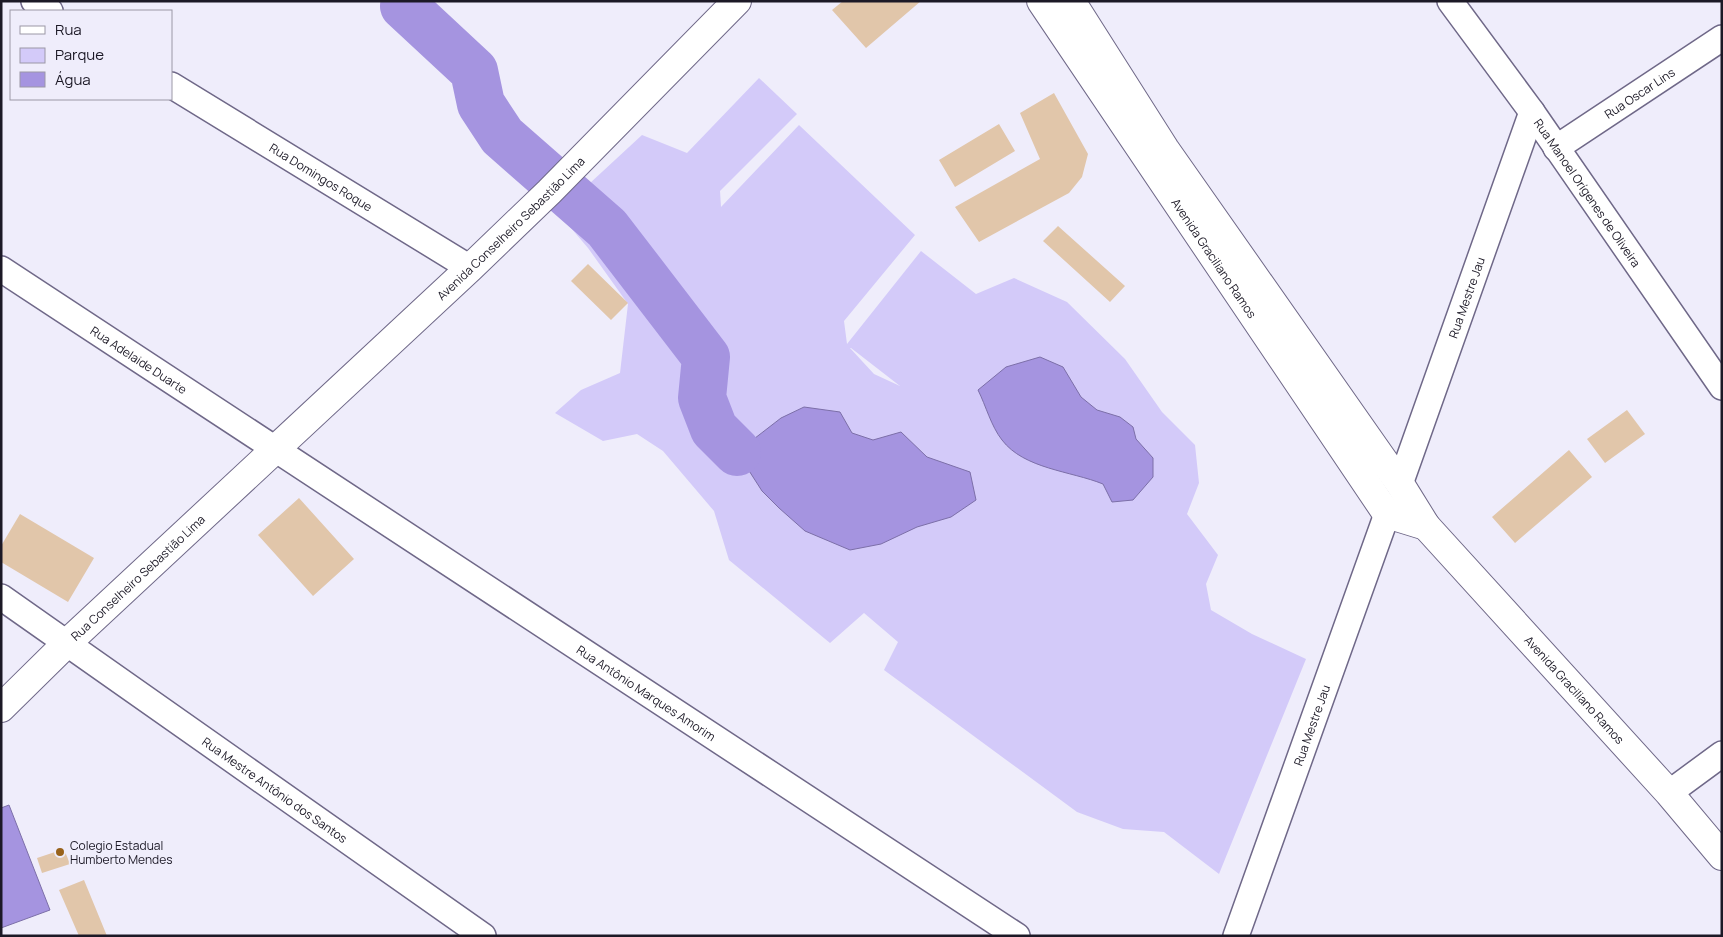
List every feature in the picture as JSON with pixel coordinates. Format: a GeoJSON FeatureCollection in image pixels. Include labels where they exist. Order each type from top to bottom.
{"type":"FeatureCollection","features":[{"type":"Feature","properties":{"kind":"street"},"geometry":{"type":"LineString","coordinates":[[34,1],[48,10]]}},
{"type":"Feature","properties":{"kind":"street","name":"Avenida Conselheiro Sebastião Lima"},"geometry":{"type":"LineString","coordinates":[[277,449],[557,184],[737,1]]}},
{"type":"Feature","properties":{"kind":"street","name":"Avenida Graciliano Ramos"},"geometry":{"type":"LineString","coordinates":[[1041,1],[1388,514]]}},
{"type":"Feature","properties":{"kind":"street","name":"Avenida Graciliano Ramos"},"geometry":{"type":"LineString","coordinates":[[1071,1],[1165,150],[1400,484],[1426,526],[1670,793],[1722,856]]}},
{"type":"Feature","properties":{"kind":"street","name":"Rua Manoel Orígenes de Oliveira"},"geometry":{"type":"LineString","coordinates":[[1450,1],[1532,112],[1722,387]]}},
{"type":"Feature","properties":{"kind":"street","name":"Rua Oscar Lins"},"geometry":{"type":"LineString","coordinates":[[1556,148],[1722,38]]}},
{"type":"Feature","properties":{"kind":"street","name":"Rua Domingos Roque"},"geometry":{"type":"LineString","coordinates":[[172,86],[470,268]]}},
{"type":"Feature","properties":{"kind":"street","name":"Rua Mestre Jau"},"geometry":{"type":"LineString","coordinates":[[1400,484],[1532,112]]}},
{"type":"Feature","properties":{"kind":"street","name":"Rua Adelaide Duarte"},"geometry":{"type":"LineString","coordinates":[[1,269],[277,449]]}},
{"type":"Feature","properties":{"kind":"street","name":"Rua Conselheiro Sebastião Lima"},"geometry":{"type":"LineString","coordinates":[[1,708],[66,644],[277,449]]}},
{"type":"Feature","properties":{"kind":"street","name":"Rua Antônio Marques Amorim"},"geometry":{"type":"LineString","coordinates":[[277,449],[1017,936]]}},
{"type":"Feature","properties":{"kind":"street"},"geometry":{"type":"LineString","coordinates":[[1400,484],[1388,514],[1426,526]]}},
{"type":"Feature","properties":{"kind":"street","name":"Rua Mestre Jau"},"geometry":{"type":"LineString","coordinates":[[1236,936],[1388,514]]}},
{"type":"Feature","properties":{"kind":"street","name":"Rua Mestre Antônio dos Santos"},"geometry":{"type":"LineString","coordinates":[[1,597],[483,936]]}},
{"type":"Feature","properties":{"kind":"street"},"geometry":{"type":"LineString","coordinates":[[1670,793],[1722,754]]}},
{"type":"Feature","properties":{"kind":"green space"},"geometry":{"type":"Polygon","coordinates":[[[759,78],[797,114],[720,191],[721,207],[799,125],[915,235],[844,321],[847,344],[921,251],[976,294],[1014,278],[1067,302],[1125,359],[1162,412],[1195,445],[1199,483],[1187,514],[1218,555],[1206,584],[1211,610],[1252,634],[1306,659],[1219,874],[1164,832],[1123,829],[1077,812],[884,670],[898,642],[864,613],[830,643],[729,560],[714,511],[663,451],[637,434],[603,441],[555,413],[581,390],[620,373],[628,304],[588,248],[565,221],[576,196],[642,135],[687,153],[759,78]],[[851,348],[874,374],[900,386],[851,348]]]}},
{"type":"Feature","properties":{"kind":"water"},"geometry":{"type":"Polygon","coordinates":[[[1040,357],[1063,367],[1081,397],[1097,410],[1120,417],[1133,427],[1136,439],[1153,458],[1153,477],[1133,500],[1112,502],[1103,484],[1035,463],[1011,450],[998,434],[978,390],[1006,367],[1040,357]]]}},
{"type":"Feature","properties":{"kind":"water"},"geometry":{"type":"Polygon","coordinates":[[[804,407],[840,412],[852,433],[873,440],[901,432],[927,457],[970,472],[976,500],[951,517],[917,527],[881,544],[850,550],[805,531],[762,491],[737,452],[781,418],[804,407]]]}},
{"type":"Feature","properties":{"kind":"water"},"geometry":{"type":"Polygon","coordinates":[[[9,805],[50,910],[1,928],[1,808],[9,805]]]}},
{"type":"Feature","properties":{"kind":"building"},"geometry":{"type":"Polygon","coordinates":[[[843,1],[921,1],[866,48],[832,10],[843,1]]]}},
{"type":"Feature","properties":{"kind":"building"},"geometry":{"type":"Polygon","coordinates":[[[1054,93],[1088,154],[1082,177],[1069,193],[979,242],[955,207],[1040,159],[1020,113],[1054,93]]]}},
{"type":"Feature","properties":{"kind":"building"},"geometry":{"type":"Polygon","coordinates":[[[999,124],[1015,151],[955,187],[939,160],[999,124]]]}},
{"type":"Feature","properties":{"kind":"building"},"geometry":{"type":"Polygon","coordinates":[[[1058,226],[1125,286],[1110,302],[1043,241],[1058,226]]]}},
{"type":"Feature","properties":{"kind":"building"},"geometry":{"type":"Polygon","coordinates":[[[588,264],[628,303],[611,320],[571,281],[588,264]]]}},
{"type":"Feature","properties":{"kind":"building"},"geometry":{"type":"Polygon","coordinates":[[[1627,410],[1645,434],[1605,463],[1587,439],[1627,410]]]}},
{"type":"Feature","properties":{"kind":"building"},"geometry":{"type":"Polygon","coordinates":[[[1569,450],[1592,477],[1515,543],[1492,517],[1569,450]]]}},
{"type":"Feature","properties":{"kind":"building"},"geometry":{"type":"Polygon","coordinates":[[[299,498],[354,559],[313,596],[258,535],[299,498]]]}},
{"type":"Feature","properties":{"kind":"building"},"geometry":{"type":"Polygon","coordinates":[[[20,514],[94,558],[68,602],[1,562],[1,546],[20,514]]]}},
{"type":"Feature","properties":{"kind":"building"},"geometry":{"type":"Polygon","coordinates":[[[64,849],[70,864],[42,873],[37,858],[64,849]]]}},
{"type":"Feature","properties":{"kind":"building"},"geometry":{"type":"Polygon","coordinates":[[[84,880],[107,936],[79,936],[59,890],[84,880]]]}},
{"type":"Feature","properties":{"kind":"waterway"},"geometry":{"type":"LineString","coordinates":[[406,1],[404,6],[474,71],[481,104],[502,136],[607,228],[706,357],[702,398],[714,429],[737,452]]}},
{"type":"Feature","properties":{"kind":"place","name":"Colegio Estadual Humberto Mendes"},"geometry":{"type":"Point","coordinates":[60,852]}}]}
